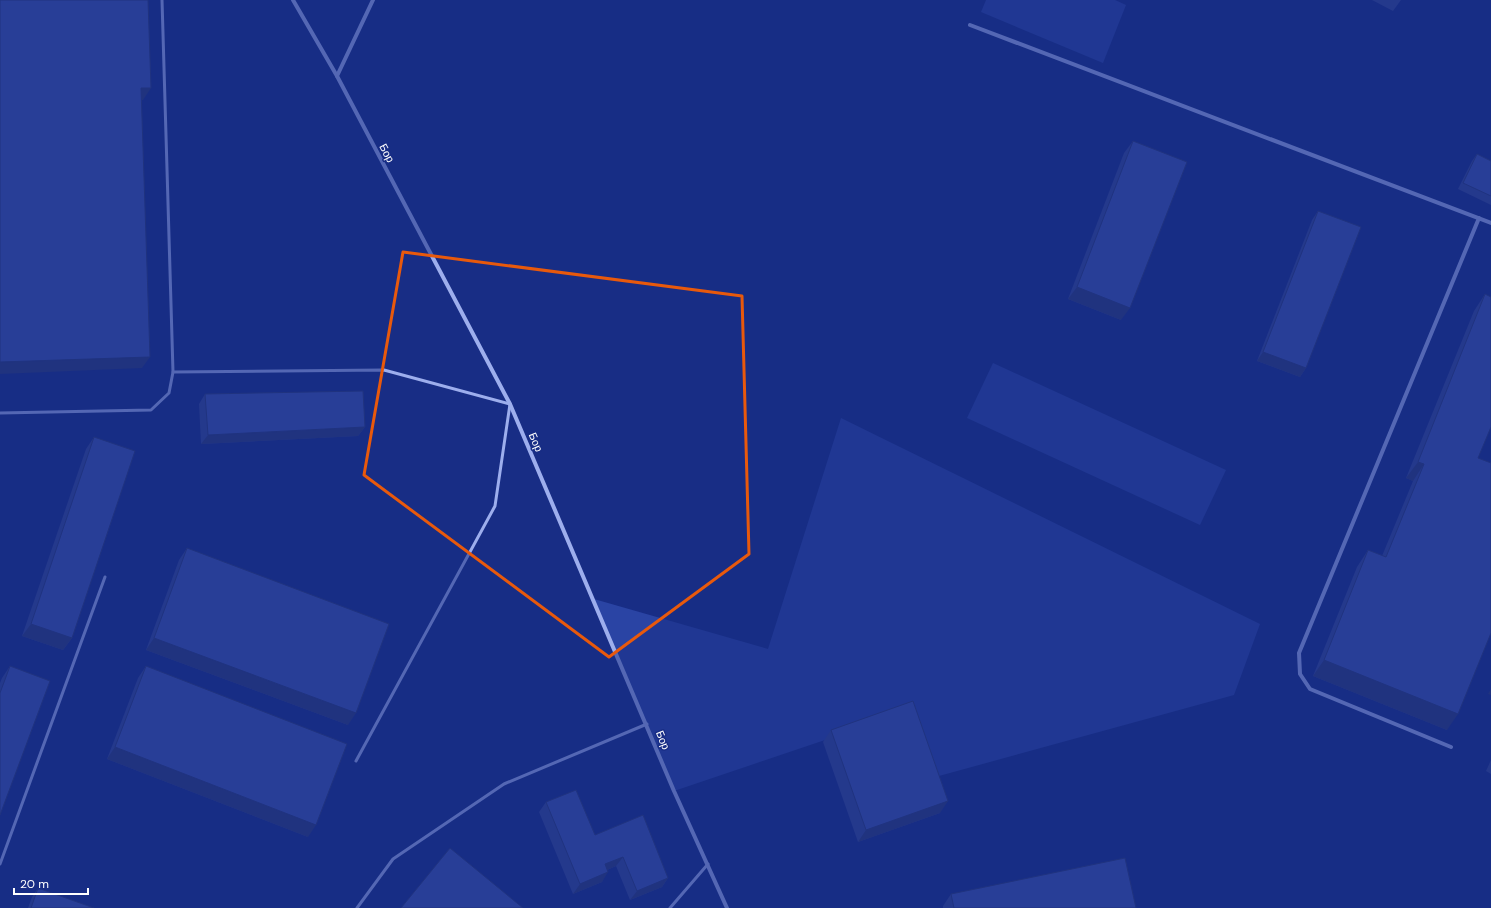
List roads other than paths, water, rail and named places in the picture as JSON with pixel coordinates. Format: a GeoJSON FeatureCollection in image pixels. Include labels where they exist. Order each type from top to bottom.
{"type":"FeatureCollection","features":[{"type":"Feature","properties":{"kind":"street","name":"Бор"},"geometry":{"type":"LineString","coordinates":[[293,0],[336,76],[510,404],[647,724],[674,791],[727,908]]}},
{"type":"Feature","properties":{"kind":"street"},"geometry":{"type":"LineString","coordinates":[[336,76],[373,0]]}},
{"type":"Feature","properties":{"kind":"street"},"geometry":{"type":"LineString","coordinates":[[970,25],[1491,223]]}},
{"type":"Feature","properties":{"kind":"street"},"geometry":{"type":"LineString","coordinates":[[1451,747],[1310,689],[1300,674],[1299,653],[1479,218]]}},
{"type":"Feature","properties":{"kind":"lane"},"geometry":{"type":"LineString","coordinates":[[0,413],[151,410],[170,393],[174,372],[162,0]]}},
{"type":"Feature","properties":{"kind":"lane"},"geometry":{"type":"LineString","coordinates":[[174,372],[384,370],[510,404],[495,506],[356,761]]}},
{"type":"Feature","properties":{"kind":"lane"},"geometry":{"type":"LineString","coordinates":[[0,864],[105,577]]}},
{"type":"Feature","properties":{"kind":"lane"},"geometry":{"type":"LineString","coordinates":[[357,908],[393,859],[504,784],[647,724]]}},
{"type":"Feature","properties":{"kind":"lane"},"geometry":{"type":"LineString","coordinates":[[670,908],[708,864]]}}]}
